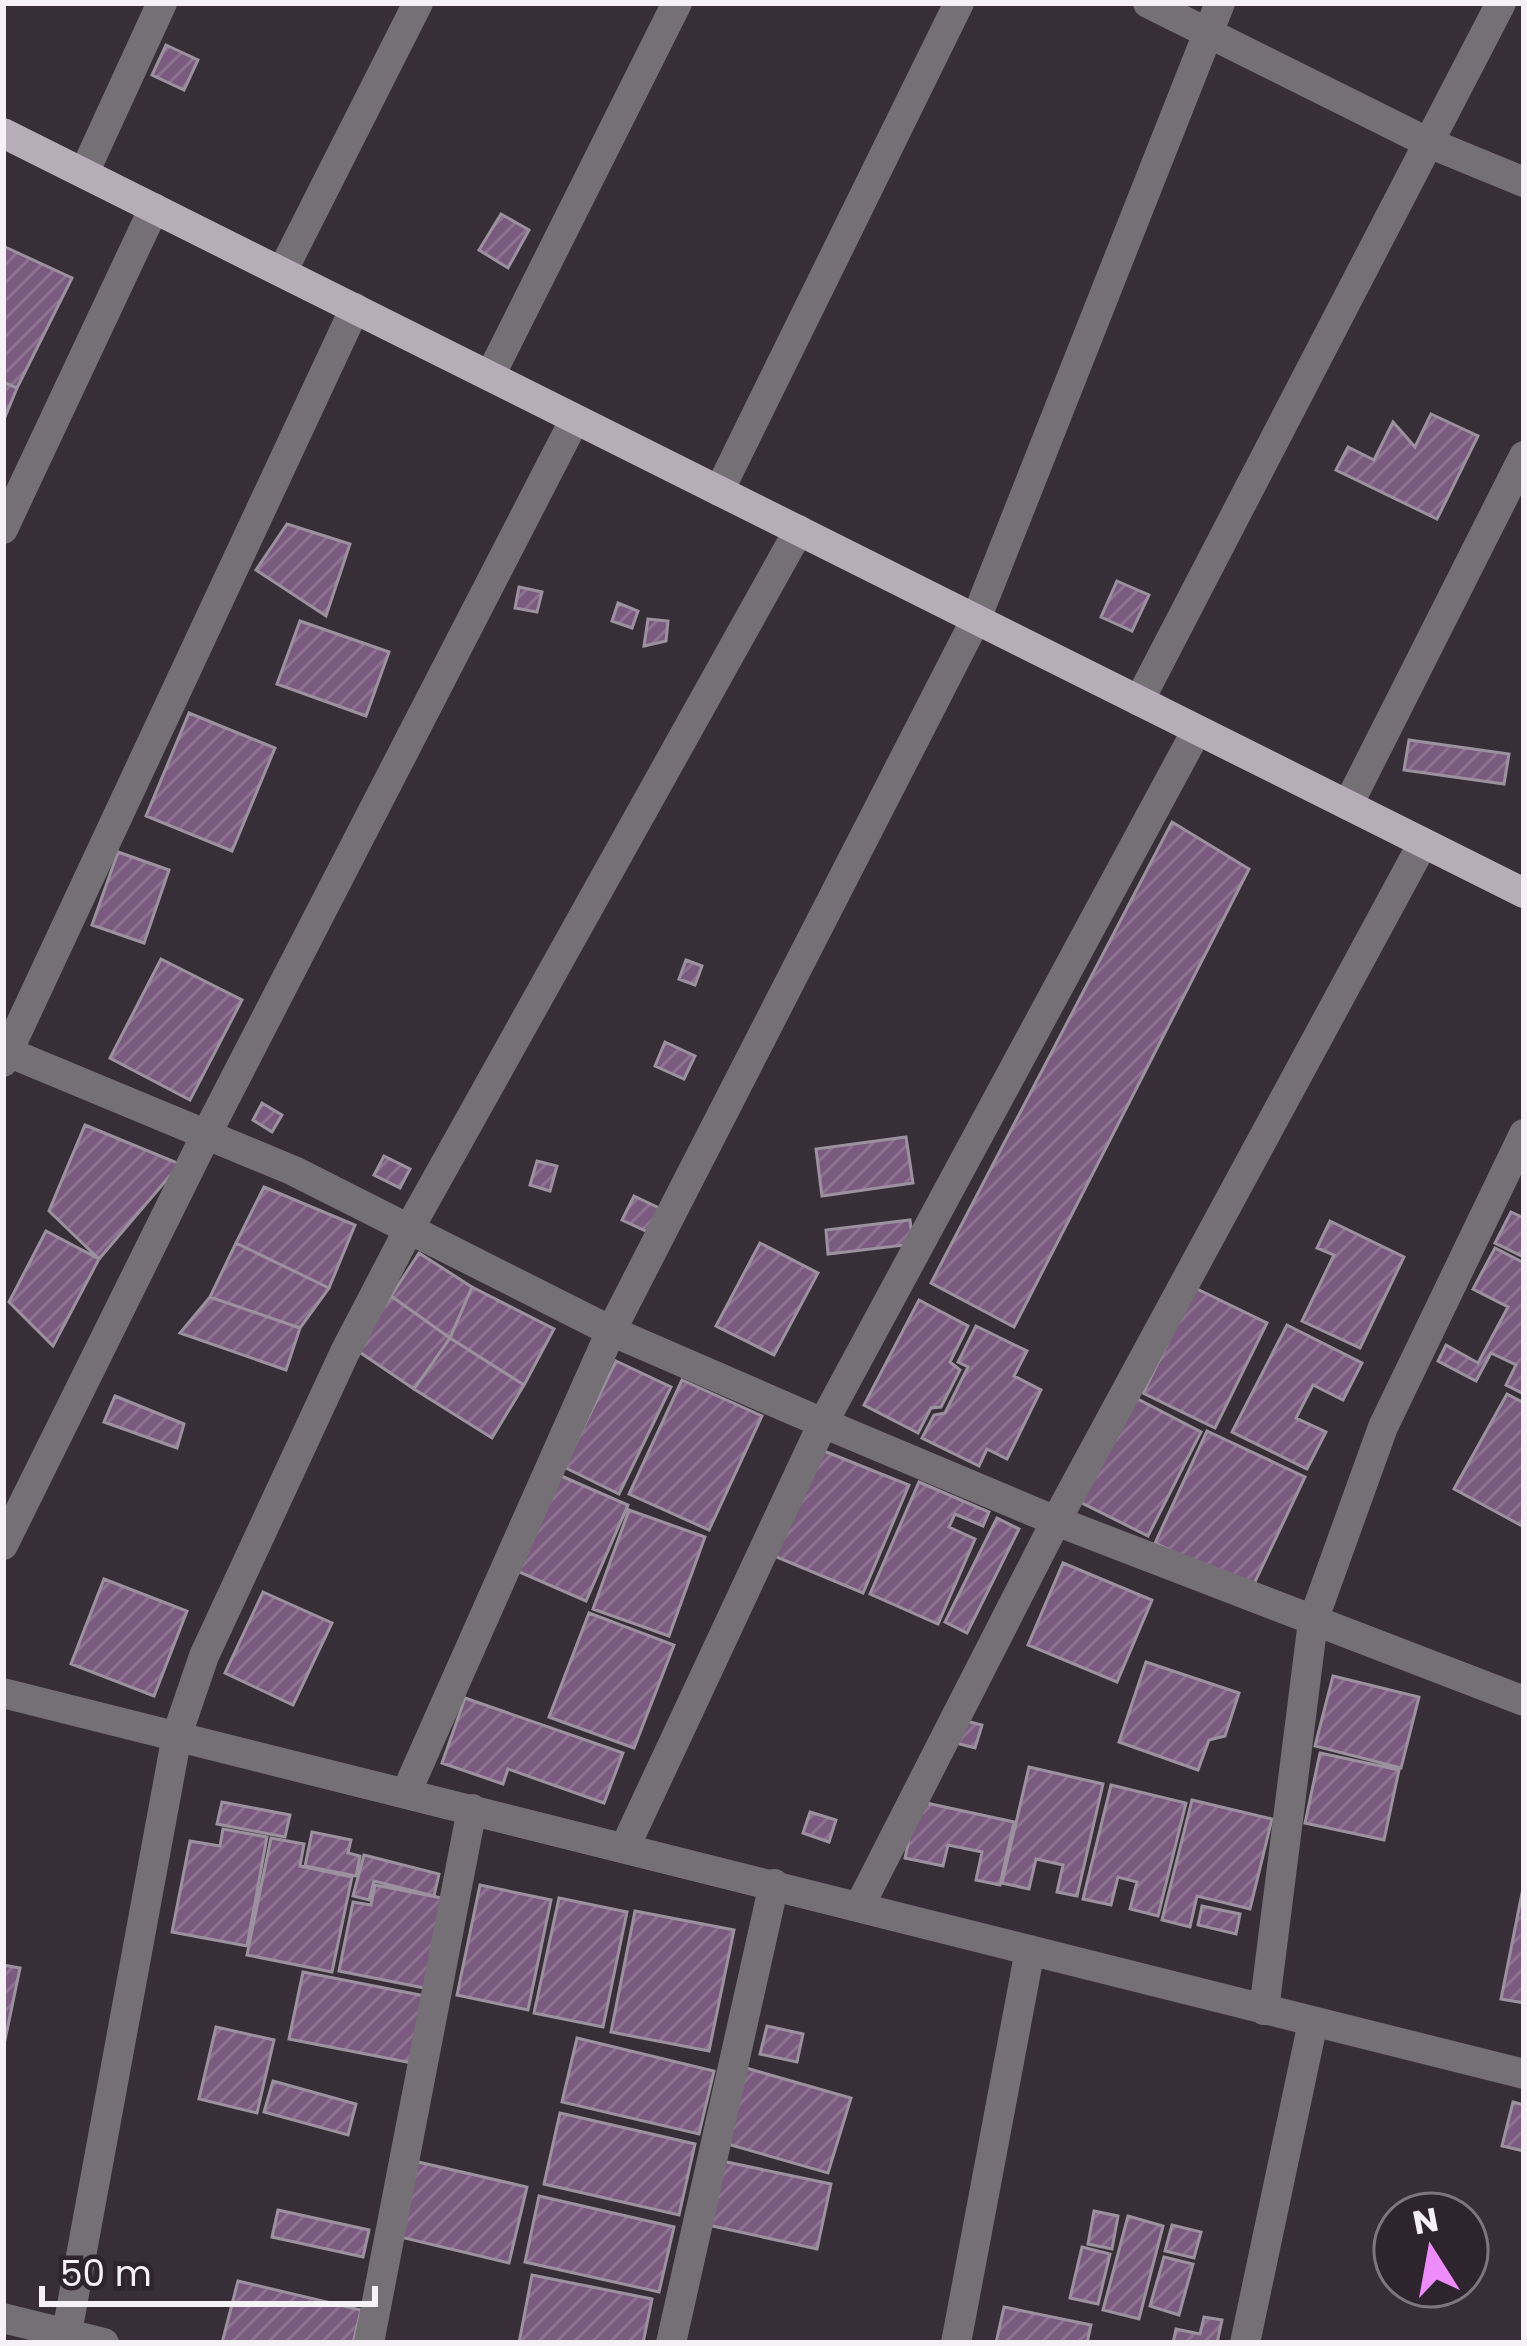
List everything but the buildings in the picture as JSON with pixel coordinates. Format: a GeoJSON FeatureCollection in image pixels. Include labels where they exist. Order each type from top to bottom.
{"type":"FeatureCollection","features":[{"type":"Feature","properties":{"kind":"main road"},"geometry":{"type":"LineString","coordinates":[[3,133],[1524,893]]}},
{"type":"Feature","properties":{"kind":"street"},"geometry":{"type":"LineString","coordinates":[[84,173],[162,3]]}},
{"type":"Feature","properties":{"kind":"street"},"geometry":{"type":"LineString","coordinates":[[282,272],[418,3]]}},
{"type":"Feature","properties":{"kind":"street"},"geometry":{"type":"LineString","coordinates":[[490,376],[677,3]]}},
{"type":"Feature","properties":{"kind":"street"},"geometry":{"type":"LineString","coordinates":[[719,491],[959,3]]}},
{"type":"Feature","properties":{"kind":"street"},"geometry":{"type":"LineString","coordinates":[[1148,3],[1430,143],[1524,182]]}},
{"type":"Feature","properties":{"kind":"street"},"geometry":{"type":"LineString","coordinates":[[406,1793],[610,1331],[976,619],[1220,3]]}},
{"type":"Feature","properties":{"kind":"street"},"geometry":{"type":"LineString","coordinates":[[1139,701],[1501,3]]}},
{"type":"Feature","properties":{"kind":"street"},"geometry":{"type":"LineString","coordinates":[[3,530],[154,208]]}},
{"type":"Feature","properties":{"kind":"street"},"geometry":{"type":"LineString","coordinates":[[355,308],[4,1055],[294,1171],[610,1331],[823,1423],[1056,1521],[1524,1701]]}},
{"type":"Feature","properties":{"kind":"street"},"geometry":{"type":"LineString","coordinates":[[3,1545],[206,1135],[575,419]]}},
{"type":"Feature","properties":{"kind":"street"},"geometry":{"type":"LineString","coordinates":[[1348,805],[1524,456]]}},
{"type":"Feature","properties":{"kind":"street"},"geometry":{"type":"LineString","coordinates":[[66,2338],[177,1735],[204,1656],[345,1352],[409,1229],[799,530]]}},
{"type":"Feature","properties":{"kind":"street"},"geometry":{"type":"LineString","coordinates":[[625,1847],[823,1423],[1197,730]]}},
{"type":"Feature","properties":{"kind":"street"},"geometry":{"type":"LineString","coordinates":[[860,1906],[1056,1521],[1424,843]]}},
{"type":"Feature","properties":{"kind":"street"},"geometry":{"type":"LineString","coordinates":[[1264,2010],[1313,1621],[1383,1426],[1524,1134]]}},
{"type":"Feature","properties":{"kind":"street"},"geometry":{"type":"LineString","coordinates":[[3,1693],[1524,2074]]}},
{"type":"Feature","properties":{"kind":"street"},"geometry":{"type":"LineString","coordinates":[[369,2343],[472,1809]]}},
{"type":"Feature","properties":{"kind":"street"},"geometry":{"type":"LineString","coordinates":[[670,2343],[774,1884]]}},
{"type":"Feature","properties":{"kind":"street"},"geometry":{"type":"LineString","coordinates":[[956,2343],[1030,1950]]}},
{"type":"Feature","properties":{"kind":"street"},"geometry":{"type":"LineString","coordinates":[[1245,2343],[1313,2022]]}},
{"type":"Feature","properties":{"kind":"street"},"geometry":{"type":"LineString","coordinates":[[3,2318],[66,2338],[104,2343]]}}]}
